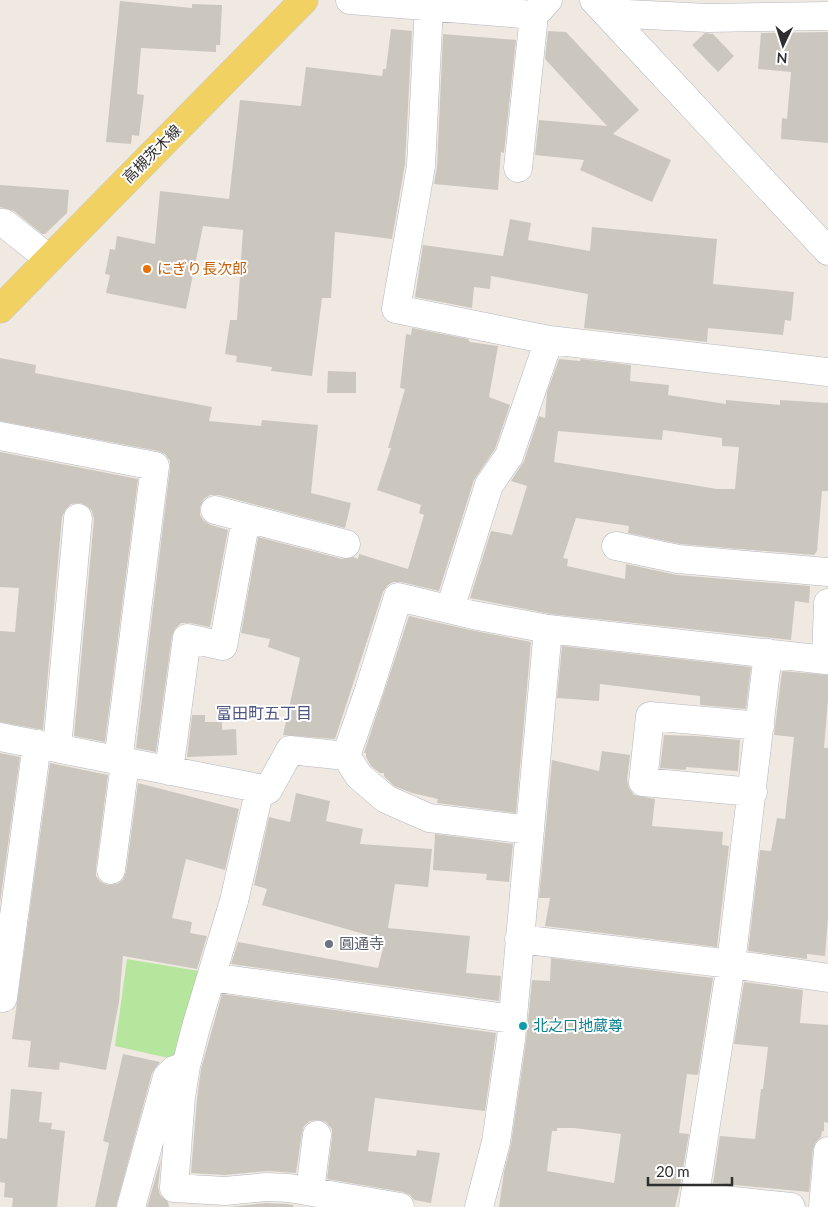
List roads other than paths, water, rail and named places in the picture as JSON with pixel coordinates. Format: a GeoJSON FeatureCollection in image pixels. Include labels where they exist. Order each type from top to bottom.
{"type":"FeatureCollection","features":[{"type":"Feature","properties":{"kind":"main road","name":"高槻茨木線"},"geometry":{"type":"LineString","coordinates":[[0,309],[304,0]]}},
{"type":"Feature","properties":{"kind":"street"},"geometry":{"type":"LineString","coordinates":[[350,0],[429,6],[541,7],[518,168]]}},
{"type":"Feature","properties":{"kind":"street"},"geometry":{"type":"LineString","coordinates":[[429,6],[420,166],[396,309],[549,340],[828,372]]}},
{"type":"Feature","properties":{"kind":"street"},"geometry":{"type":"LineString","coordinates":[[600,7],[709,9],[828,16]]}},
{"type":"Feature","properties":{"kind":"street"},"geometry":{"type":"LineString","coordinates":[[600,7],[826,246]]}},
{"type":"Feature","properties":{"kind":"street"},"geometry":{"type":"LineString","coordinates":[[0,223],[4,223],[49,260]]}},
{"type":"Feature","properties":{"kind":"street"},"geometry":{"type":"LineString","coordinates":[[450,609],[489,485],[509,456],[549,340]]}},
{"type":"Feature","properties":{"kind":"street"},"geometry":{"type":"LineString","coordinates":[[0,436],[155,466],[111,870]]}},
{"type":"Feature","properties":{"kind":"street"},"geometry":{"type":"LineString","coordinates":[[215,510],[346,544]]}},
{"type":"Feature","properties":{"kind":"street"},"geometry":{"type":"LineString","coordinates":[[4,998],[47,746],[78,518]]}},
{"type":"Feature","properties":{"kind":"street"},"geometry":{"type":"LineString","coordinates":[[169,772],[187,638],[223,646],[246,518]]}},
{"type":"Feature","properties":{"kind":"street"},"geometry":{"type":"LineString","coordinates":[[616,546],[678,559],[828,572]]}},
{"type":"Feature","properties":{"kind":"street"},"geometry":{"type":"LineString","coordinates":[[346,756],[398,597],[548,629],[827,661],[828,603]]}},
{"type":"Feature","properties":{"kind":"street"},"geometry":{"type":"LineString","coordinates":[[479,1207],[498,1132],[512,1019],[548,629]]}},
{"type":"Feature","properties":{"kind":"street"},"geometry":{"type":"LineString","coordinates":[[768,653],[731,964],[694,1202],[791,1207]]}},
{"type":"Feature","properties":{"kind":"street"},"geometry":{"type":"LineString","coordinates":[[752,792],[643,782],[650,716],[760,726]]}},
{"type":"Feature","properties":{"kind":"street"},"geometry":{"type":"LineString","coordinates":[[0,738],[268,790],[290,750],[346,756]]}},
{"type":"Feature","properties":{"kind":"street"},"geometry":{"type":"LineString","coordinates":[[346,756],[359,776],[386,799],[429,818],[530,830]]}},
{"type":"Feature","properties":{"kind":"street"},"geometry":{"type":"LineString","coordinates":[[260,788],[234,901],[186,1066],[181,1097],[174,1188],[225,1199],[266,1187],[310,1191],[400,1207]]}},
{"type":"Feature","properties":{"kind":"street"},"geometry":{"type":"LineString","coordinates":[[519,939],[731,964],[828,978]]}},
{"type":"Feature","properties":{"kind":"street"},"geometry":{"type":"LineString","coordinates":[[211,977],[512,1019]]}},
{"type":"Feature","properties":{"kind":"street"},"geometry":{"type":"LineString","coordinates":[[132,1207],[167,1077],[174,1070],[186,1066]]}},
{"type":"Feature","properties":{"kind":"street"},"geometry":{"type":"LineString","coordinates":[[310,1191],[317,1135]]}},
{"type":"Feature","properties":{"kind":"street"},"geometry":{"type":"LineString","coordinates":[[823,1207],[828,1151]]}},
{"type":"Feature","properties":{"kind":"place","name":"にぎり長次郎"},"geometry":{"type":"Point","coordinates":[147,269]}},
{"type":"Feature","properties":{"kind":"place","name":"圓通寺"},"geometry":{"type":"Point","coordinates":[329,944]}},
{"type":"Feature","properties":{"kind":"place","name":"北之口地蔵尊"},"geometry":{"type":"Point","coordinates":[523,1026]}},
{"type":"Feature","properties":{"kind":"district","name":"富田町五丁目"},"geometry":{"type":"Point","coordinates":[264,713]}}]}
